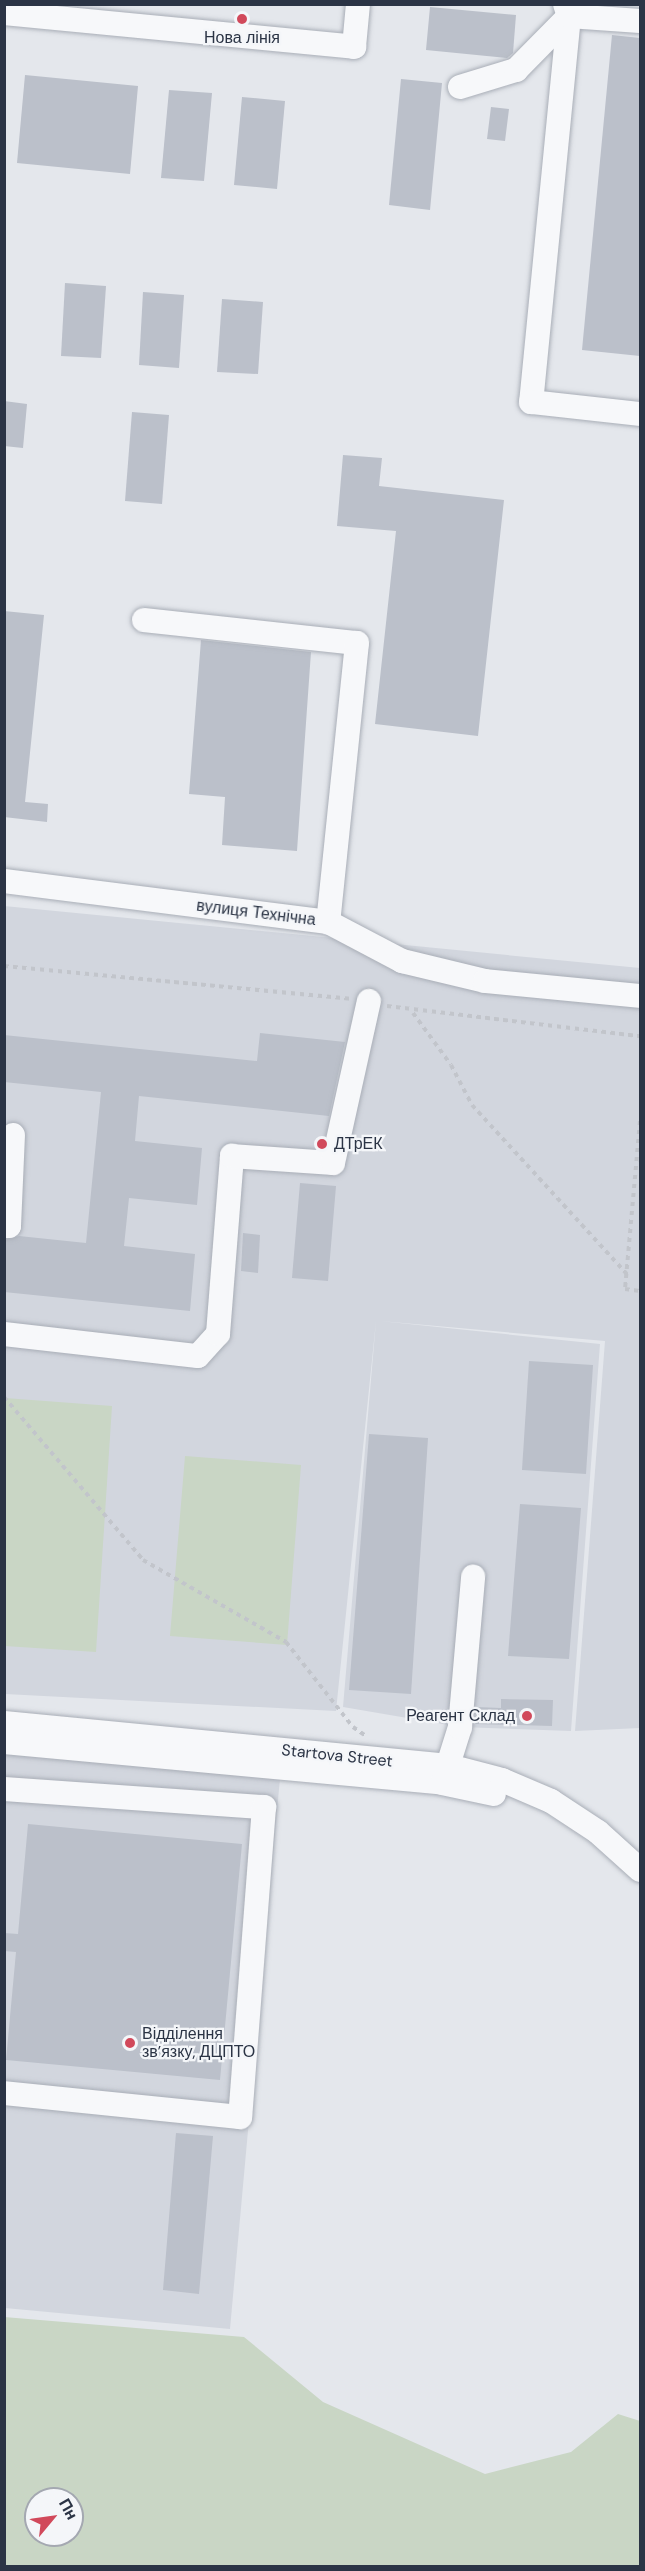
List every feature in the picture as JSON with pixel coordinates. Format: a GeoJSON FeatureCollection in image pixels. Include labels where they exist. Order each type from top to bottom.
{"type":"FeatureCollection","features":[{"type":"Feature","properties":{"kind":"street"},"geometry":{"type":"LineString","coordinates":[[4,13],[45,11],[354,47],[358,4]]}},
{"type":"Feature","properties":{"kind":"street"},"geometry":{"type":"LineString","coordinates":[[567,10],[640,21]]}},
{"type":"Feature","properties":{"kind":"street"},"geometry":{"type":"LineString","coordinates":[[460,87],[516,70],[567,10]]}},
{"type":"Feature","properties":{"kind":"street"},"geometry":{"type":"LineString","coordinates":[[567,10],[531,402],[640,414]]}},
{"type":"Feature","properties":{"kind":"street"},"geometry":{"type":"LineString","coordinates":[[144,620],[357,643],[328,922]]}},
{"type":"Feature","properties":{"kind":"street","name":"вулиця Технічна"},"geometry":{"type":"LineString","coordinates":[[4,881],[328,922],[402,962],[527,987],[640,996]]}},
{"type":"Feature","properties":{"kind":"street"},"geometry":{"type":"LineString","coordinates":[[4,1334],[198,1356],[218,1334],[232,1156],[333,1163],[369,1001]]}},
{"type":"Feature","properties":{"kind":"street"},"geometry":{"type":"LineString","coordinates":[[4,1226],[9,1227],[13,1135]]}},
{"type":"Feature","properties":{"kind":"street"},"geometry":{"type":"LineString","coordinates":[[445,1775],[460,1727],[473,1576]]}},
{"type":"Feature","properties":{"kind":"street","name":"Startova Street"},"geometry":{"type":"LineString","coordinates":[[4,1724],[445,1775],[494,1794]]}},
{"type":"Feature","properties":{"kind":"street","name":"Startova Street"},"geometry":{"type":"LineString","coordinates":[[4,1742],[502,1780],[551,1801],[598,1832],[640,1870]]}},
{"type":"Feature","properties":{"kind":"street"},"geometry":{"type":"LineString","coordinates":[[4,1789],[264,1807],[240,2117],[4,2092]]}},
{"type":"Feature","properties":{"kind":"path"},"geometry":{"type":"LineString","coordinates":[[4,966],[369,1001],[413,1013],[640,1036]]}},
{"type":"Feature","properties":{"kind":"path"},"geometry":{"type":"LineString","coordinates":[[413,1013],[451,1065],[472,1105],[627,1274]]}},
{"type":"Feature","properties":{"kind":"path"},"geometry":{"type":"LineString","coordinates":[[640,1121],[625,1289],[640,1291]]}},
{"type":"Feature","properties":{"kind":"path"},"geometry":{"type":"LineString","coordinates":[[4,1397],[143,1560],[286,1642],[353,1727],[372,1740]]}},
{"type":"Feature","properties":{"kind":"shaded area","name":"ДТрЕК"},"geometry":{"type":"Polygon","coordinates":[[[4,906],[640,968],[640,1728],[575,1731],[605,1341],[380,1321],[600,1344],[571,1731],[460,1727],[343,1707],[376,1321],[336,1711],[5,1694],[4,906]]]}},
{"type":"Feature","properties":{"kind":"shaded area","name":"Відділення зв’язку, ДЦПТО"},"geometry":{"type":"Polygon","coordinates":[[[4,1752],[280,1778],[230,2329],[5,2308],[4,1752]]]}},
{"type":"Feature","properties":{"kind":"green space"},"geometry":{"type":"Polygon","coordinates":[[[5,1398],[112,1406],[96,1652],[5,1646],[5,1398]]]}},
{"type":"Feature","properties":{"kind":"green space"},"geometry":{"type":"Polygon","coordinates":[[[185,1456],[301,1465],[287,1645],[170,1636],[185,1456]]]}},
{"type":"Feature","properties":{"kind":"green space"},"geometry":{"type":"Polygon","coordinates":[[[4,2317],[244,2337],[323,2402],[485,2474],[571,2452],[618,2414],[640,2421],[640,2566],[5,2566],[4,2317]]]}},
{"type":"Feature","properties":{"kind":"building"},"geometry":{"type":"Polygon","coordinates":[[[430,7],[516,15],[513,53],[507,58],[426,50],[430,7]]]}},
{"type":"Feature","properties":{"kind":"building"},"geometry":{"type":"Polygon","coordinates":[[[612,35],[640,38],[640,356],[582,350],[612,35]]]}},
{"type":"Feature","properties":{"kind":"building"},"geometry":{"type":"Polygon","coordinates":[[[25,75],[138,86],[130,174],[17,163],[25,75]]]}},
{"type":"Feature","properties":{"kind":"building"},"geometry":{"type":"Polygon","coordinates":[[[401,79],[442,83],[430,210],[389,205],[401,79]]]}},
{"type":"Feature","properties":{"kind":"building"},"geometry":{"type":"Polygon","coordinates":[[[169,90],[212,93],[204,181],[161,178],[169,90]]]}},
{"type":"Feature","properties":{"kind":"building"},"geometry":{"type":"Polygon","coordinates":[[[242,97],[285,101],[277,189],[234,185],[242,97]]]}},
{"type":"Feature","properties":{"kind":"building"},"geometry":{"type":"Polygon","coordinates":[[[491,107],[509,109],[505,141],[487,139],[491,107]]]}},
{"type":"Feature","properties":{"kind":"building"},"geometry":{"type":"Polygon","coordinates":[[[65,283],[106,286],[101,358],[61,356],[65,283]]]}},
{"type":"Feature","properties":{"kind":"building"},"geometry":{"type":"Polygon","coordinates":[[[143,292],[184,295],[179,368],[139,365],[143,292]]]}},
{"type":"Feature","properties":{"kind":"building"},"geometry":{"type":"Polygon","coordinates":[[[222,299],[263,302],[258,374],[217,372],[222,299]]]}},
{"type":"Feature","properties":{"kind":"building"},"geometry":{"type":"Polygon","coordinates":[[[4,401],[27,404],[23,448],[4,446],[4,401]]]}},
{"type":"Feature","properties":{"kind":"building"},"geometry":{"type":"Polygon","coordinates":[[[132,412],[169,415],[162,504],[125,501],[132,412]]]}},
{"type":"Feature","properties":{"kind":"building"},"geometry":{"type":"Polygon","coordinates":[[[343,455],[382,458],[379,486],[504,500],[478,736],[375,724],[396,531],[337,526],[343,455]]]}},
{"type":"Feature","properties":{"kind":"building"},"geometry":{"type":"Polygon","coordinates":[[[4,611],[44,615],[25,802],[48,804],[47,822],[4,817],[4,611]]]}},
{"type":"Feature","properties":{"kind":"building"},"geometry":{"type":"Polygon","coordinates":[[[201,640],[311,652],[297,851],[222,845],[225,797],[189,794],[201,640]]]}},
{"type":"Feature","properties":{"kind":"building"},"geometry":{"type":"Polygon","coordinates":[[[260,1033],[345,1042],[329,1116],[139,1096],[135,1141],[202,1148],[197,1205],[129,1198],[124,1246],[195,1254],[190,1311],[4,1292],[4,1240],[19,1236],[86,1243],[101,1092],[4,1082],[4,1035],[257,1061],[260,1033]]]}},
{"type":"Feature","properties":{"kind":"building"},"geometry":{"type":"Polygon","coordinates":[[[300,1183],[336,1186],[328,1281],[292,1278],[300,1183]]]}},
{"type":"Feature","properties":{"kind":"building"},"geometry":{"type":"Polygon","coordinates":[[[243,1233],[260,1235],[258,1273],[241,1271],[243,1233]]]}},
{"type":"Feature","properties":{"kind":"building"},"geometry":{"type":"Polygon","coordinates":[[[529,1361],[593,1365],[586,1474],[522,1470],[529,1361]]]}},
{"type":"Feature","properties":{"kind":"building"},"geometry":{"type":"Polygon","coordinates":[[[369,1434],[428,1438],[411,1694],[349,1690],[369,1434]]]}},
{"type":"Feature","properties":{"kind":"building"},"geometry":{"type":"Polygon","coordinates":[[[520,1504],[581,1508],[569,1659],[508,1656],[520,1504]]]}},
{"type":"Feature","properties":{"kind":"building","name":"Реагент Склад"},"geometry":{"type":"Polygon","coordinates":[[[501,1699],[553,1700],[552,1726],[475,1724],[476,1707],[501,1708],[501,1699]]]}},
{"type":"Feature","properties":{"kind":"building"},"geometry":{"type":"Polygon","coordinates":[[[28,1824],[242,1844],[220,2080],[6,2060],[16,1952],[4,1951],[4,1933],[18,1934],[28,1824]]]}},
{"type":"Feature","properties":{"kind":"building"},"geometry":{"type":"Polygon","coordinates":[[[176,2133],[213,2136],[199,2294],[163,2290],[176,2133]]]}},
{"type":"Feature","properties":{"kind":"place","name":"Нова лінія"},"geometry":{"type":"Point","coordinates":[242,19]}},
{"type":"Feature","properties":{"kind":"place","name":"ДТрЕК"},"geometry":{"type":"Point","coordinates":[322,1144]}},
{"type":"Feature","properties":{"kind":"place","name":"Реагент Склад"},"geometry":{"type":"Point","coordinates":[527,1716]}},
{"type":"Feature","properties":{"kind":"place","name":"Відділення зв’язку, ДЦПТО"},"geometry":{"type":"Point","coordinates":[130,2043]}}]}
